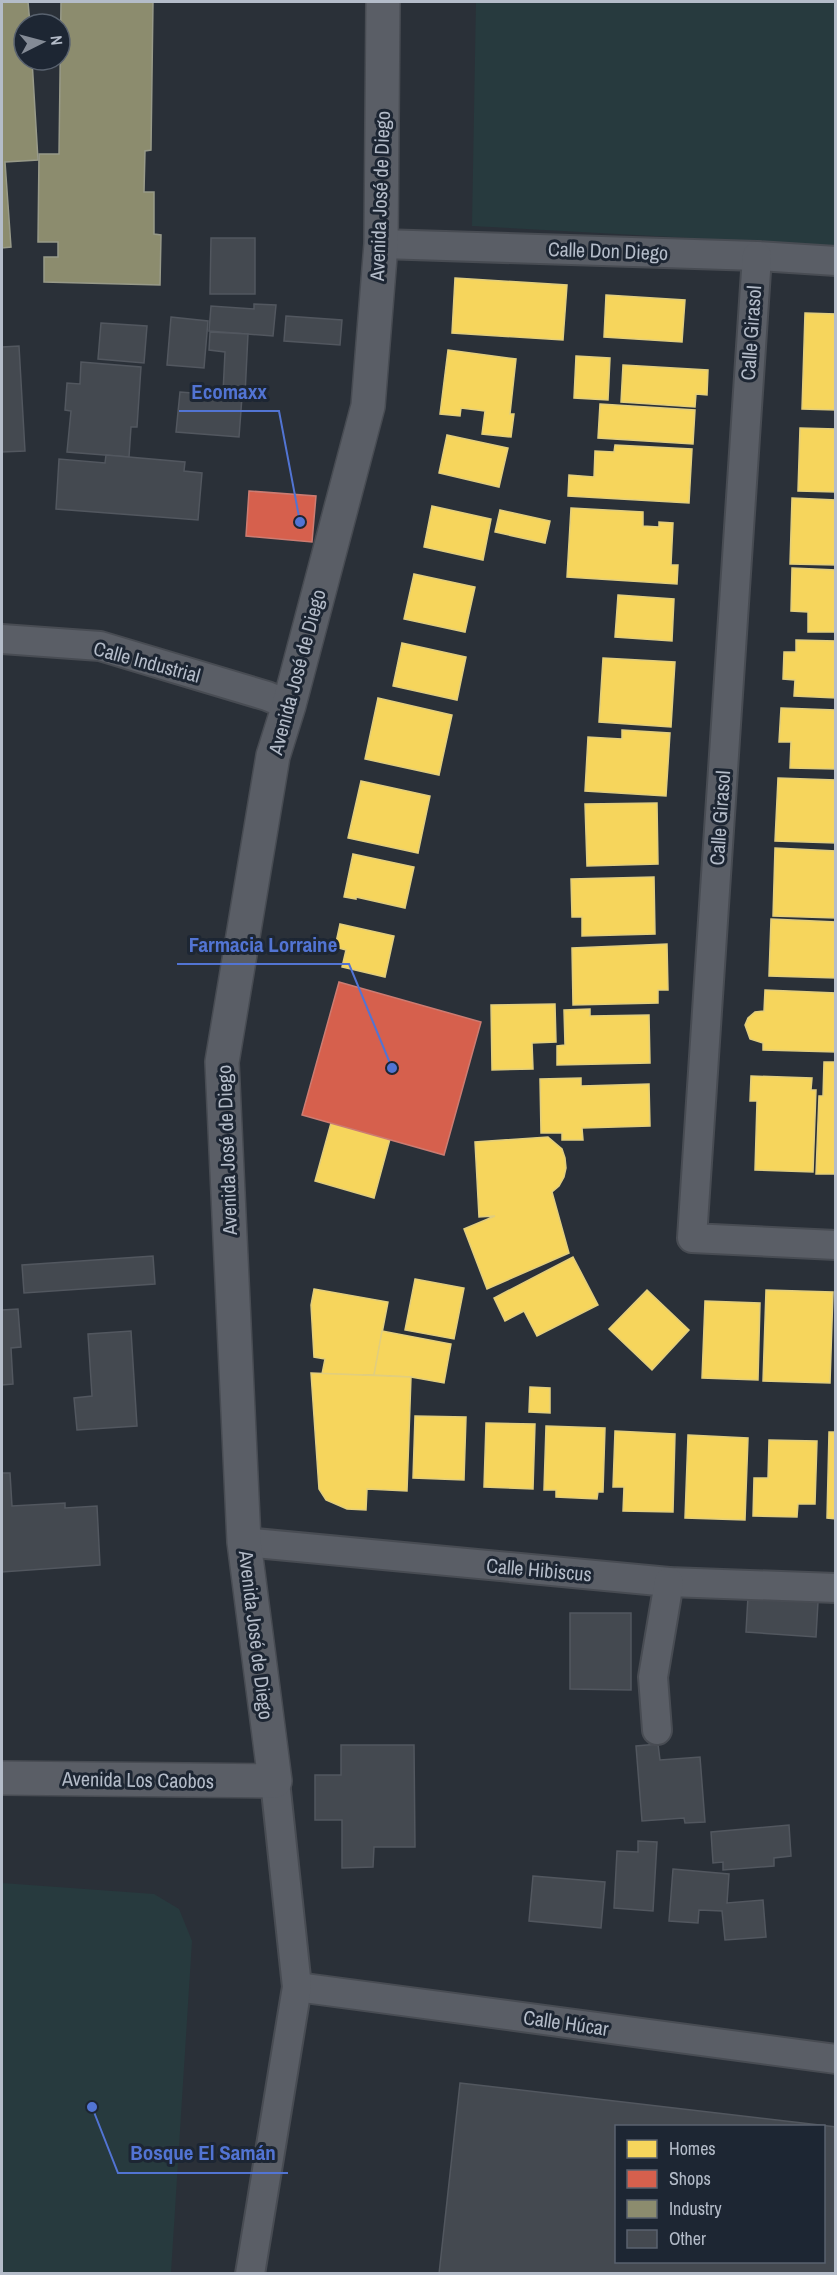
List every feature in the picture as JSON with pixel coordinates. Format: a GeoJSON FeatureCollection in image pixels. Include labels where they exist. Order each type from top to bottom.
{"type":"FeatureCollection","features":[{"type":"Feature","properties":{"kind":"street","name":"Avenida José de Diego"},"geometry":{"type":"LineString","coordinates":[[250,2274],[297,1987],[275,1781],[244,1542],[222,1062],[273,756],[289,705],[368,406],[381,244],[383,2]]}},
{"type":"Feature","properties":{"kind":"street","name":"Calle Don Diego"},"geometry":{"type":"LineString","coordinates":[[381,244],[757,256],[836,261]]}},
{"type":"Feature","properties":{"kind":"street","name":"Calle Girasol"},"geometry":{"type":"LineString","coordinates":[[757,256],[692,1238],[836,1245]]}},
{"type":"Feature","properties":{"kind":"street","name":"Calle Industrial"},"geometry":{"type":"LineString","coordinates":[[2,639],[100,646],[289,705]]}},
{"type":"Feature","properties":{"kind":"street","name":"Calle Hibiscus"},"geometry":{"type":"LineString","coordinates":[[244,1542],[669,1582],[836,1588]]}},
{"type":"Feature","properties":{"kind":"street"},"geometry":{"type":"LineString","coordinates":[[657,1730],[652,1677],[669,1582]]}},
{"type":"Feature","properties":{"kind":"street","name":"Avenida Los Caobos"},"geometry":{"type":"LineString","coordinates":[[2,1778],[275,1781]]}},
{"type":"Feature","properties":{"kind":"street","name":"Calle Húcar"},"geometry":{"type":"LineString","coordinates":[[297,1987],[836,2059]]}},
{"type":"Feature","properties":{"kind":"green space"},"geometry":{"type":"Polygon","coordinates":[[[476,2],[835,2],[835,246],[472,226],[476,2]]]}},
{"type":"Feature","properties":{"kind":"green space"},"geometry":{"type":"Polygon","coordinates":[[[2,1883],[154,1894],[179,1909],[192,1941],[171,2273],[2,2273],[2,1883]]]}},
{"type":"Feature","properties":{"kind":"building: Homes"},"geometry":{"type":"Polygon","coordinates":[[[455,278],[567,285],[563,340],[452,333],[455,278]]]}},
{"type":"Feature","properties":{"kind":"building: Homes"},"geometry":{"type":"Polygon","coordinates":[[[606,295],[685,300],[682,342],[604,337],[606,295]]]}},
{"type":"Feature","properties":{"kind":"building: Homes"},"geometry":{"type":"Polygon","coordinates":[[[805,313],[836,314],[836,410],[802,409],[805,313]]]}},
{"type":"Feature","properties":{"kind":"building: Homes"},"geometry":{"type":"Polygon","coordinates":[[[448,350],[516,359],[510,414],[514,414],[511,437],[482,434],[485,411],[461,408],[460,416],[440,414],[448,350]]]}},
{"type":"Feature","properties":{"kind":"building: Homes"},"geometry":{"type":"Polygon","coordinates":[[[576,356],[610,358],[608,400],[574,398],[576,356]]]}},
{"type":"Feature","properties":{"kind":"building: Homes"},"geometry":{"type":"Polygon","coordinates":[[[623,365],[708,370],[707,395],[696,394],[695,407],[621,402],[623,365]]]}},
{"type":"Feature","properties":{"kind":"building: Homes"},"geometry":{"type":"Polygon","coordinates":[[[600,404],[695,410],[693,444],[598,438],[600,404]]]}},
{"type":"Feature","properties":{"kind":"building: Homes"},"geometry":{"type":"Polygon","coordinates":[[[800,428],[836,429],[836,492],[798,491],[800,428]]]}},
{"type":"Feature","properties":{"kind":"building: Homes"},"geometry":{"type":"Polygon","coordinates":[[[447,435],[508,448],[499,487],[439,473],[447,435]]]}},
{"type":"Feature","properties":{"kind":"building: Homes"},"geometry":{"type":"Polygon","coordinates":[[[615,445],[692,449],[689,503],[568,496],[569,475],[594,477],[595,451],[614,452],[615,445]]]}},
{"type":"Feature","properties":{"kind":"building: Homes"},"geometry":{"type":"Polygon","coordinates":[[[792,498],[836,500],[836,565],[790,564],[792,498]]]}},
{"type":"Feature","properties":{"kind":"building: Homes"},"geometry":{"type":"Polygon","coordinates":[[[432,506],[491,519],[483,560],[424,547],[432,506]]]}},
{"type":"Feature","properties":{"kind":"building: Homes"},"geometry":{"type":"Polygon","coordinates":[[[571,508],[643,512],[643,526],[659,527],[659,522],[673,523],[671,565],[678,565],[677,584],[567,577],[571,508]]]}},
{"type":"Feature","properties":{"kind":"building: Homes"},"geometry":{"type":"Polygon","coordinates":[[[500,510],[550,521],[545,543],[495,532],[500,510]]]}},
{"type":"Feature","properties":{"kind":"building: Homes"},"geometry":{"type":"Polygon","coordinates":[[[792,568],[836,570],[836,632],[808,632],[808,612],[791,611],[792,568]]]}},
{"type":"Feature","properties":{"kind":"building: Homes"},"geometry":{"type":"Polygon","coordinates":[[[414,574],[475,587],[465,632],[404,619],[414,574]]]}},
{"type":"Feature","properties":{"kind":"building: Homes"},"geometry":{"type":"Polygon","coordinates":[[[618,595],[674,599],[672,641],[615,637],[618,595]]]}},
{"type":"Feature","properties":{"kind":"building: Homes"},"geometry":{"type":"Polygon","coordinates":[[[796,640],[836,641],[836,698],[794,696],[795,680],[783,679],[784,652],[796,652],[796,640]]]}},
{"type":"Feature","properties":{"kind":"building: Homes"},"geometry":{"type":"Polygon","coordinates":[[[402,643],[466,657],[457,700],[393,686],[402,643]]]}},
{"type":"Feature","properties":{"kind":"building: Homes"},"geometry":{"type":"Polygon","coordinates":[[[603,658],[675,662],[671,727],[599,722],[603,658]]]}},
{"type":"Feature","properties":{"kind":"building: Homes"},"geometry":{"type":"Polygon","coordinates":[[[378,698],[452,715],[439,775],[365,759],[378,698]]]}},
{"type":"Feature","properties":{"kind":"building: Homes"},"geometry":{"type":"Polygon","coordinates":[[[781,708],[836,710],[836,769],[790,768],[791,742],[779,742],[781,708]]]}},
{"type":"Feature","properties":{"kind":"building: Homes"},"geometry":{"type":"Polygon","coordinates":[[[622,730],[670,733],[666,796],[585,791],[588,737],[622,739],[622,730]]]}},
{"type":"Feature","properties":{"kind":"building: Homes"},"geometry":{"type":"Polygon","coordinates":[[[778,778],[836,780],[836,843],[775,841],[778,778]]]}},
{"type":"Feature","properties":{"kind":"building: Homes"},"geometry":{"type":"Polygon","coordinates":[[[361,781],[430,796],[418,853],[348,838],[361,781]]]}},
{"type":"Feature","properties":{"kind":"building: Homes"},"geometry":{"type":"Polygon","coordinates":[[[657,803],[658,864],[587,866],[585,804],[657,803]]]}},
{"type":"Feature","properties":{"kind":"building: Homes"},"geometry":{"type":"Polygon","coordinates":[[[775,848],[836,851],[836,918],[773,916],[775,848]]]}},
{"type":"Feature","properties":{"kind":"building: Homes"},"geometry":{"type":"Polygon","coordinates":[[[353,854],[414,867],[405,908],[356,897],[356,899],[344,897],[353,854]]]}},
{"type":"Feature","properties":{"kind":"building: Homes"},"geometry":{"type":"Polygon","coordinates":[[[654,877],[655,934],[582,936],[582,917],[572,917],[571,879],[654,877]]]}},
{"type":"Feature","properties":{"kind":"building: Homes"},"geometry":{"type":"Polygon","coordinates":[[[771,919],[836,922],[836,978],[769,976],[771,919]]]}},
{"type":"Feature","properties":{"kind":"building: Homes"},"geometry":{"type":"Polygon","coordinates":[[[340,924],[394,936],[385,977],[342,967],[346,950],[335,947],[340,924]]]}},
{"type":"Feature","properties":{"kind":"building: Homes"},"geometry":{"type":"Polygon","coordinates":[[[667,944],[668,990],[658,990],[658,1003],[573,1005],[572,948],[667,944]]]}},
{"type":"Feature","properties":{"kind":"building: Homes"},"geometry":{"type":"Polygon","coordinates":[[[765,990],[836,993],[836,1052],[763,1050],[763,1043],[750,1039],[745,1025],[748,1018],[755,1012],[764,1011],[765,990]]]}},
{"type":"Feature","properties":{"kind":"building: Homes"},"geometry":{"type":"Polygon","coordinates":[[[555,1004],[556,1042],[532,1043],[533,1069],[492,1070],[491,1005],[555,1004]]]}},
{"type":"Feature","properties":{"kind":"building: Homes"},"geometry":{"type":"Polygon","coordinates":[[[590,1009],[590,1016],[649,1015],[650,1063],[557,1065],[557,1046],[565,1045],[564,1010],[590,1009]]]}},
{"type":"Feature","properties":{"kind":"building: Homes"},"geometry":{"type":"Polygon","coordinates":[[[824,1062],[836,1062],[836,1174],[816,1174],[819,1096],[823,1096],[824,1062]]]}},
{"type":"Feature","properties":{"kind":"building: Homes"},"geometry":{"type":"Polygon","coordinates":[[[751,1076],[812,1078],[811,1090],[816,1090],[813,1172],[755,1170],[757,1101],[750,1101],[751,1076]]]}},
{"type":"Feature","properties":{"kind":"building: Homes"},"geometry":{"type":"Polygon","coordinates":[[[581,1078],[581,1086],[649,1084],[650,1126],[582,1128],[583,1140],[562,1140],[562,1133],[541,1133],[540,1079],[581,1078]]]}},
{"type":"Feature","properties":{"kind":"building: Homes"},"geometry":{"type":"Polygon","coordinates":[[[331,1123],[390,1139],[374,1198],[315,1181],[331,1123]]]}},
{"type":"Feature","properties":{"kind":"building: Homes"},"geometry":{"type":"Polygon","coordinates":[[[548,1137],[562,1149],[565,1158],[564,1177],[552,1192],[569,1253],[487,1289],[464,1229],[495,1216],[479,1217],[475,1142],[548,1137]]]}},
{"type":"Feature","properties":{"kind":"building: Homes"},"geometry":{"type":"Polygon","coordinates":[[[573,1257],[598,1305],[537,1336],[524,1311],[505,1321],[494,1298],[573,1257]]]}},
{"type":"Feature","properties":{"kind":"building: Homes"},"geometry":{"type":"Polygon","coordinates":[[[415,1279],[464,1288],[454,1339],[405,1330],[415,1279]]]}},
{"type":"Feature","properties":{"kind":"building: Homes"},"geometry":{"type":"Polygon","coordinates":[[[314,1289],[388,1302],[374,1375],[322,1374],[325,1359],[314,1357],[311,1305],[314,1289]]]}},
{"type":"Feature","properties":{"kind":"building: Homes"},"geometry":{"type":"Polygon","coordinates":[[[647,1290],[689,1330],[652,1370],[609,1329],[647,1290]]]}},
{"type":"Feature","properties":{"kind":"building: Homes"},"geometry":{"type":"Polygon","coordinates":[[[766,1290],[833,1292],[830,1383],[763,1381],[766,1290]]]}},
{"type":"Feature","properties":{"kind":"building: Homes"},"geometry":{"type":"Polygon","coordinates":[[[705,1301],[760,1303],[758,1380],[702,1378],[705,1301]]]}},
{"type":"Feature","properties":{"kind":"building: Homes"},"geometry":{"type":"Polygon","coordinates":[[[382,1331],[451,1344],[444,1383],[411,1377],[374,1375],[382,1331]]]}},
{"type":"Feature","properties":{"kind":"building: Homes"},"geometry":{"type":"Polygon","coordinates":[[[311,1373],[411,1377],[407,1491],[367,1489],[366,1510],[347,1509],[326,1500],[319,1489],[311,1373]]]}},
{"type":"Feature","properties":{"kind":"building: Homes"},"geometry":{"type":"Polygon","coordinates":[[[530,1387],[550,1388],[550,1413],[529,1412],[530,1387]]]}},
{"type":"Feature","properties":{"kind":"building: Homes"},"geometry":{"type":"Polygon","coordinates":[[[415,1416],[466,1417],[464,1480],[413,1478],[415,1416]]]}},
{"type":"Feature","properties":{"kind":"building: Homes"},"geometry":{"type":"Polygon","coordinates":[[[486,1423],[535,1424],[533,1489],[484,1487],[486,1423]]]}},
{"type":"Feature","properties":{"kind":"building: Homes"},"geometry":{"type":"Polygon","coordinates":[[[546,1426],[605,1428],[603,1492],[598,1492],[597,1499],[556,1497],[556,1490],[544,1490],[546,1426]]]}},
{"type":"Feature","properties":{"kind":"building: Homes"},"geometry":{"type":"Polygon","coordinates":[[[615,1431],[675,1434],[673,1512],[623,1511],[624,1487],[613,1487],[615,1431]]]}},
{"type":"Feature","properties":{"kind":"building: Homes"},"geometry":{"type":"Polygon","coordinates":[[[829,1432],[836,1432],[836,1519],[827,1518],[829,1432]]]}},
{"type":"Feature","properties":{"kind":"building: Homes"},"geometry":{"type":"Polygon","coordinates":[[[688,1435],[748,1438],[745,1520],[685,1518],[688,1435]]]}},
{"type":"Feature","properties":{"kind":"building: Homes"},"geometry":{"type":"Polygon","coordinates":[[[769,1440],[817,1441],[815,1504],[798,1504],[797,1517],[753,1516],[754,1478],[768,1478],[769,1440]]]}},
{"type":"Feature","properties":{"kind":"building: Shops"},"geometry":{"type":"Polygon","coordinates":[[[249,491],[316,496],[312,542],[246,536],[249,491]]]}},
{"type":"Feature","properties":{"kind":"building: Shops"},"geometry":{"type":"Polygon","coordinates":[[[339,982],[481,1022],[444,1155],[302,1115],[339,982]]]}},
{"type":"Feature","properties":{"kind":"building: Industry"},"geometry":{"type":"Polygon","coordinates":[[[2,2],[28,2],[29,12],[12,12],[12,72],[33,72],[38,160],[5,162],[11,247],[2,248],[2,2]]]}},
{"type":"Feature","properties":{"kind":"building: Industry"},"geometry":{"type":"Polygon","coordinates":[[[61,2],[153,2],[151,150],[145,151],[144,192],[154,192],[154,234],[161,235],[160,285],[44,282],[44,257],[58,257],[58,242],[38,242],[39,154],[59,154],[60,72],[72,72],[72,12],[61,12],[61,2]]]}},
{"type":"Feature","properties":{"kind":"building: Other"},"geometry":{"type":"Polygon","coordinates":[[[211,238],[255,238],[255,294],[210,294],[211,238]]]}},
{"type":"Feature","properties":{"kind":"building: Other"},"geometry":{"type":"Polygon","coordinates":[[[254,304],[276,305],[273,336],[209,331],[211,306],[254,309],[254,304]]]}},
{"type":"Feature","properties":{"kind":"building: Other"},"geometry":{"type":"Polygon","coordinates":[[[286,316],[342,320],[340,345],[284,341],[286,316]]]}},
{"type":"Feature","properties":{"kind":"building: Other"},"geometry":{"type":"Polygon","coordinates":[[[171,317],[208,321],[204,368],[167,365],[171,317]]]}},
{"type":"Feature","properties":{"kind":"building: Other"},"geometry":{"type":"Polygon","coordinates":[[[101,323],[147,326],[144,363],[98,359],[101,323]]]}},
{"type":"Feature","properties":{"kind":"building: Other"},"geometry":{"type":"Polygon","coordinates":[[[210,332],[248,334],[245,395],[223,393],[225,352],[209,350],[210,332]]]}},
{"type":"Feature","properties":{"kind":"building: Other"},"geometry":{"type":"Polygon","coordinates":[[[19,346],[25,451],[2,452],[2,347],[19,346]]]}},
{"type":"Feature","properties":{"kind":"building: Other"},"geometry":{"type":"Polygon","coordinates":[[[81,362],[141,367],[137,427],[131,427],[129,457],[67,452],[71,411],[65,410],[67,383],[80,384],[81,362]]]}},
{"type":"Feature","properties":{"kind":"building: Other"},"geometry":{"type":"Polygon","coordinates":[[[180,392],[242,397],[239,437],[176,432],[180,392]]]}},
{"type":"Feature","properties":{"kind":"building: Other"},"geometry":{"type":"Polygon","coordinates":[[[106,455],[185,462],[184,471],[202,473],[198,520],[56,509],[59,459],[105,463],[106,455]]]}},
{"type":"Feature","properties":{"kind":"building: Other"},"geometry":{"type":"Polygon","coordinates":[[[153,1256],[155,1284],[24,1293],[22,1265],[153,1256]]]}},
{"type":"Feature","properties":{"kind":"building: Other"},"geometry":{"type":"Polygon","coordinates":[[[18,1309],[21,1347],[11,1348],[13,1384],[2,1385],[2,1310],[18,1309]]]}},
{"type":"Feature","properties":{"kind":"building: Other"},"geometry":{"type":"Polygon","coordinates":[[[131,1331],[137,1426],[77,1430],[74,1398],[92,1396],[88,1334],[131,1331]]]}},
{"type":"Feature","properties":{"kind":"building: Other"},"geometry":{"type":"Polygon","coordinates":[[[2,1473],[10,1473],[12,1506],[65,1503],[65,1508],[97,1506],[100,1565],[2,1572],[2,1473]]]}},
{"type":"Feature","properties":{"kind":"building: Other"},"geometry":{"type":"Polygon","coordinates":[[[748,1596],[818,1602],[816,1637],[746,1632],[748,1596]]]}},
{"type":"Feature","properties":{"kind":"building: Other"},"geometry":{"type":"Polygon","coordinates":[[[570,1613],[631,1613],[631,1690],[570,1689],[570,1613]]]}},
{"type":"Feature","properties":{"kind":"building: Other"},"geometry":{"type":"Polygon","coordinates":[[[658,1744],[660,1760],[700,1757],[705,1822],[685,1823],[684,1818],[642,1821],[636,1746],[658,1744]]]}},
{"type":"Feature","properties":{"kind":"building: Other"},"geometry":{"type":"Polygon","coordinates":[[[341,1745],[414,1745],[415,1847],[374,1847],[373,1867],[342,1868],[342,1820],[315,1820],[315,1775],[341,1775],[341,1745]]]}},
{"type":"Feature","properties":{"kind":"building: Other"},"geometry":{"type":"Polygon","coordinates":[[[789,1825],[791,1856],[774,1858],[774,1866],[723,1870],[723,1862],[713,1863],[711,1832],[789,1825]]]}},
{"type":"Feature","properties":{"kind":"building: Other"},"geometry":{"type":"Polygon","coordinates":[[[638,1841],[657,1842],[653,1911],[614,1908],[617,1851],[638,1852],[638,1841]]]}},
{"type":"Feature","properties":{"kind":"building: Other"},"geometry":{"type":"Polygon","coordinates":[[[673,1869],[729,1874],[727,1903],[763,1900],[766,1937],[725,1940],[722,1911],[699,1910],[698,1923],[669,1921],[673,1869]]]}},
{"type":"Feature","properties":{"kind":"building: Other"},"geometry":{"type":"Polygon","coordinates":[[[533,1876],[605,1882],[601,1928],[529,1921],[533,1876]]]}},
{"type":"Feature","properties":{"kind":"building: Other"},"geometry":{"type":"Polygon","coordinates":[[[460,2083],[819,2125],[615,2125],[615,2263],[825,2263],[825,2126],[836,2127],[836,2274],[439,2274],[460,2083]]]}},
{"type":"Feature","properties":{"kind":"place","name":"Ecomaxx"},"geometry":{"type":"Point","coordinates":[300,522]}},
{"type":"Feature","properties":{"kind":"place","name":"Farmacia Lorraine"},"geometry":{"type":"Point","coordinates":[392,1068]}},
{"type":"Feature","properties":{"kind":"place","name":"Bosque El Samán"},"geometry":{"type":"Point","coordinates":[92,2107]}}]}
